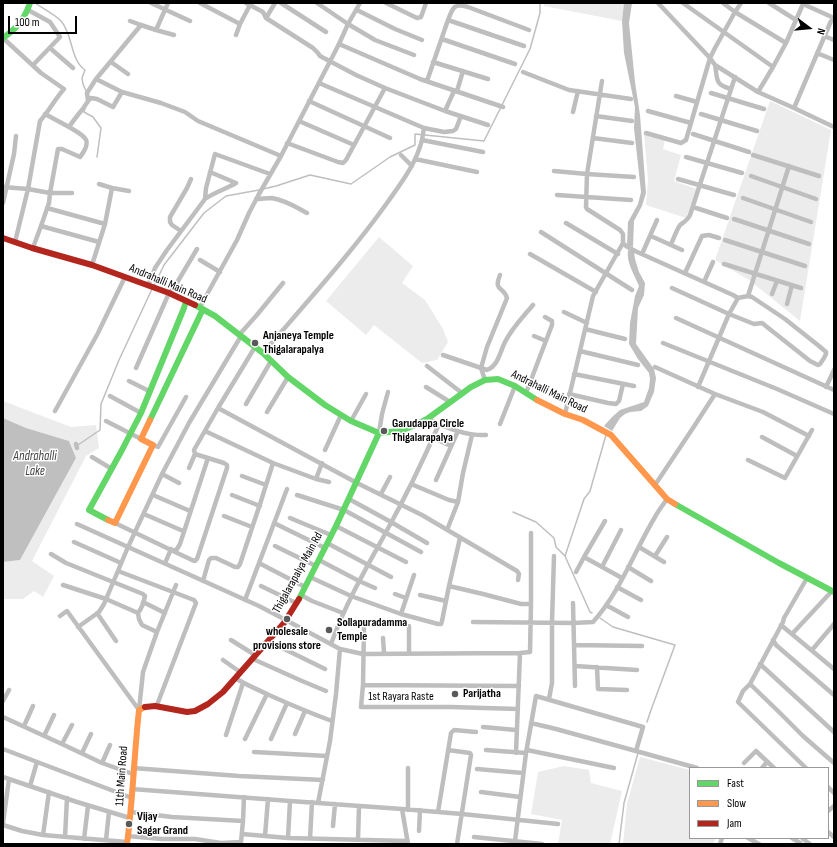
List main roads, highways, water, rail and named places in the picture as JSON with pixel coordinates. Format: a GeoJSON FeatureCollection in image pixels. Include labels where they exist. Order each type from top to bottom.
{"type":"FeatureCollection","features":[{"type":"Feature","properties":{"kind":"water"},"geometry":{"type":"Polygon","coordinates":[[[624,3],[632,3],[629,23],[640,115],[646,193],[642,206],[634,221],[633,247],[627,245],[628,222],[638,204],[641,192],[634,128],[635,107],[624,53],[622,21],[624,3]]]}},
{"type":"Feature","properties":{"kind":"water"},"geometry":{"type":"Polygon","coordinates":[[[628,250],[634,252],[639,272],[645,283],[644,295],[638,308],[636,344],[654,369],[656,378],[654,392],[648,406],[641,411],[625,414],[620,418],[612,431],[604,426],[620,410],[644,402],[649,388],[650,379],[649,373],[629,344],[630,323],[635,296],[639,286],[629,264],[628,250]]]}},
{"type":"Feature","properties":{"kind":"water","name":"Andrahalli Lake"},"geometry":{"type":"Polygon","coordinates":[[[3,418],[26,428],[69,441],[76,458],[20,560],[3,562],[3,418]]]}},
{"type":"Feature","properties":{"kind":"waterway"},"geometry":{"type":"LineString","coordinates":[[35,3],[56,16],[65,26],[74,54],[80,66],[85,70],[82,78],[86,91]]}},
{"type":"Feature","properties":{"kind":"waterway"},"geometry":{"type":"LineString","coordinates":[[263,189],[310,175],[351,184],[390,157],[415,145],[415,134],[484,141],[530,49],[540,13],[540,3]]}},
{"type":"Feature","properties":{"kind":"waterway"},"geometry":{"type":"LineString","coordinates":[[85,108],[84,112],[93,117],[101,128],[97,157]]}},
{"type":"Feature","properties":{"kind":"waterway"},"geometry":{"type":"LineString","coordinates":[[154,286],[164,265],[204,213],[226,196],[259,190]]}},
{"type":"Feature","properties":{"kind":"waterway"},"geometry":{"type":"LineString","coordinates":[[78,445],[100,430],[101,404],[119,360],[152,289]]}},
{"type":"Feature","properties":{"kind":"waterway"},"geometry":{"type":"LineString","coordinates":[[565,556],[584,499],[590,491],[606,435]]}},
{"type":"Feature","properties":{"kind":"waterway"},"geometry":{"type":"LineString","coordinates":[[513,512],[536,522],[554,538],[556,547],[565,556],[590,612],[592,613]]}},
{"type":"Feature","properties":{"kind":"waterway"},"geometry":{"type":"LineString","coordinates":[[600,618],[613,627],[675,645],[647,722]]}},
{"type":"Feature","properties":{"kind":"waterway"},"geometry":{"type":"LineString","coordinates":[[619,844],[624,803],[638,753]]}},
{"type":"Feature","properties":{"kind":"place","name":"Anjaneya Temple Thigalarapalya"},"geometry":{"type":"Point","coordinates":[255,343]}},
{"type":"Feature","properties":{"kind":"place","name":"Garudappa Circle Thigalarapalya"},"geometry":{"type":"Point","coordinates":[384,431]}},
{"type":"Feature","properties":{"kind":"place","name":"wholesale provisions store"},"geometry":{"type":"Point","coordinates":[287,619]}},
{"type":"Feature","properties":{"kind":"place","name":"Sollapuradamma Temple"},"geometry":{"type":"Point","coordinates":[329,630]}},
{"type":"Feature","properties":{"kind":"place","name":"Parijatha"},"geometry":{"type":"Point","coordinates":[455,694]}},
{"type":"Feature","properties":{"kind":"place","name":"Vijay Sagar Grand"},"geometry":{"type":"Point","coordinates":[129,824]}}]}
